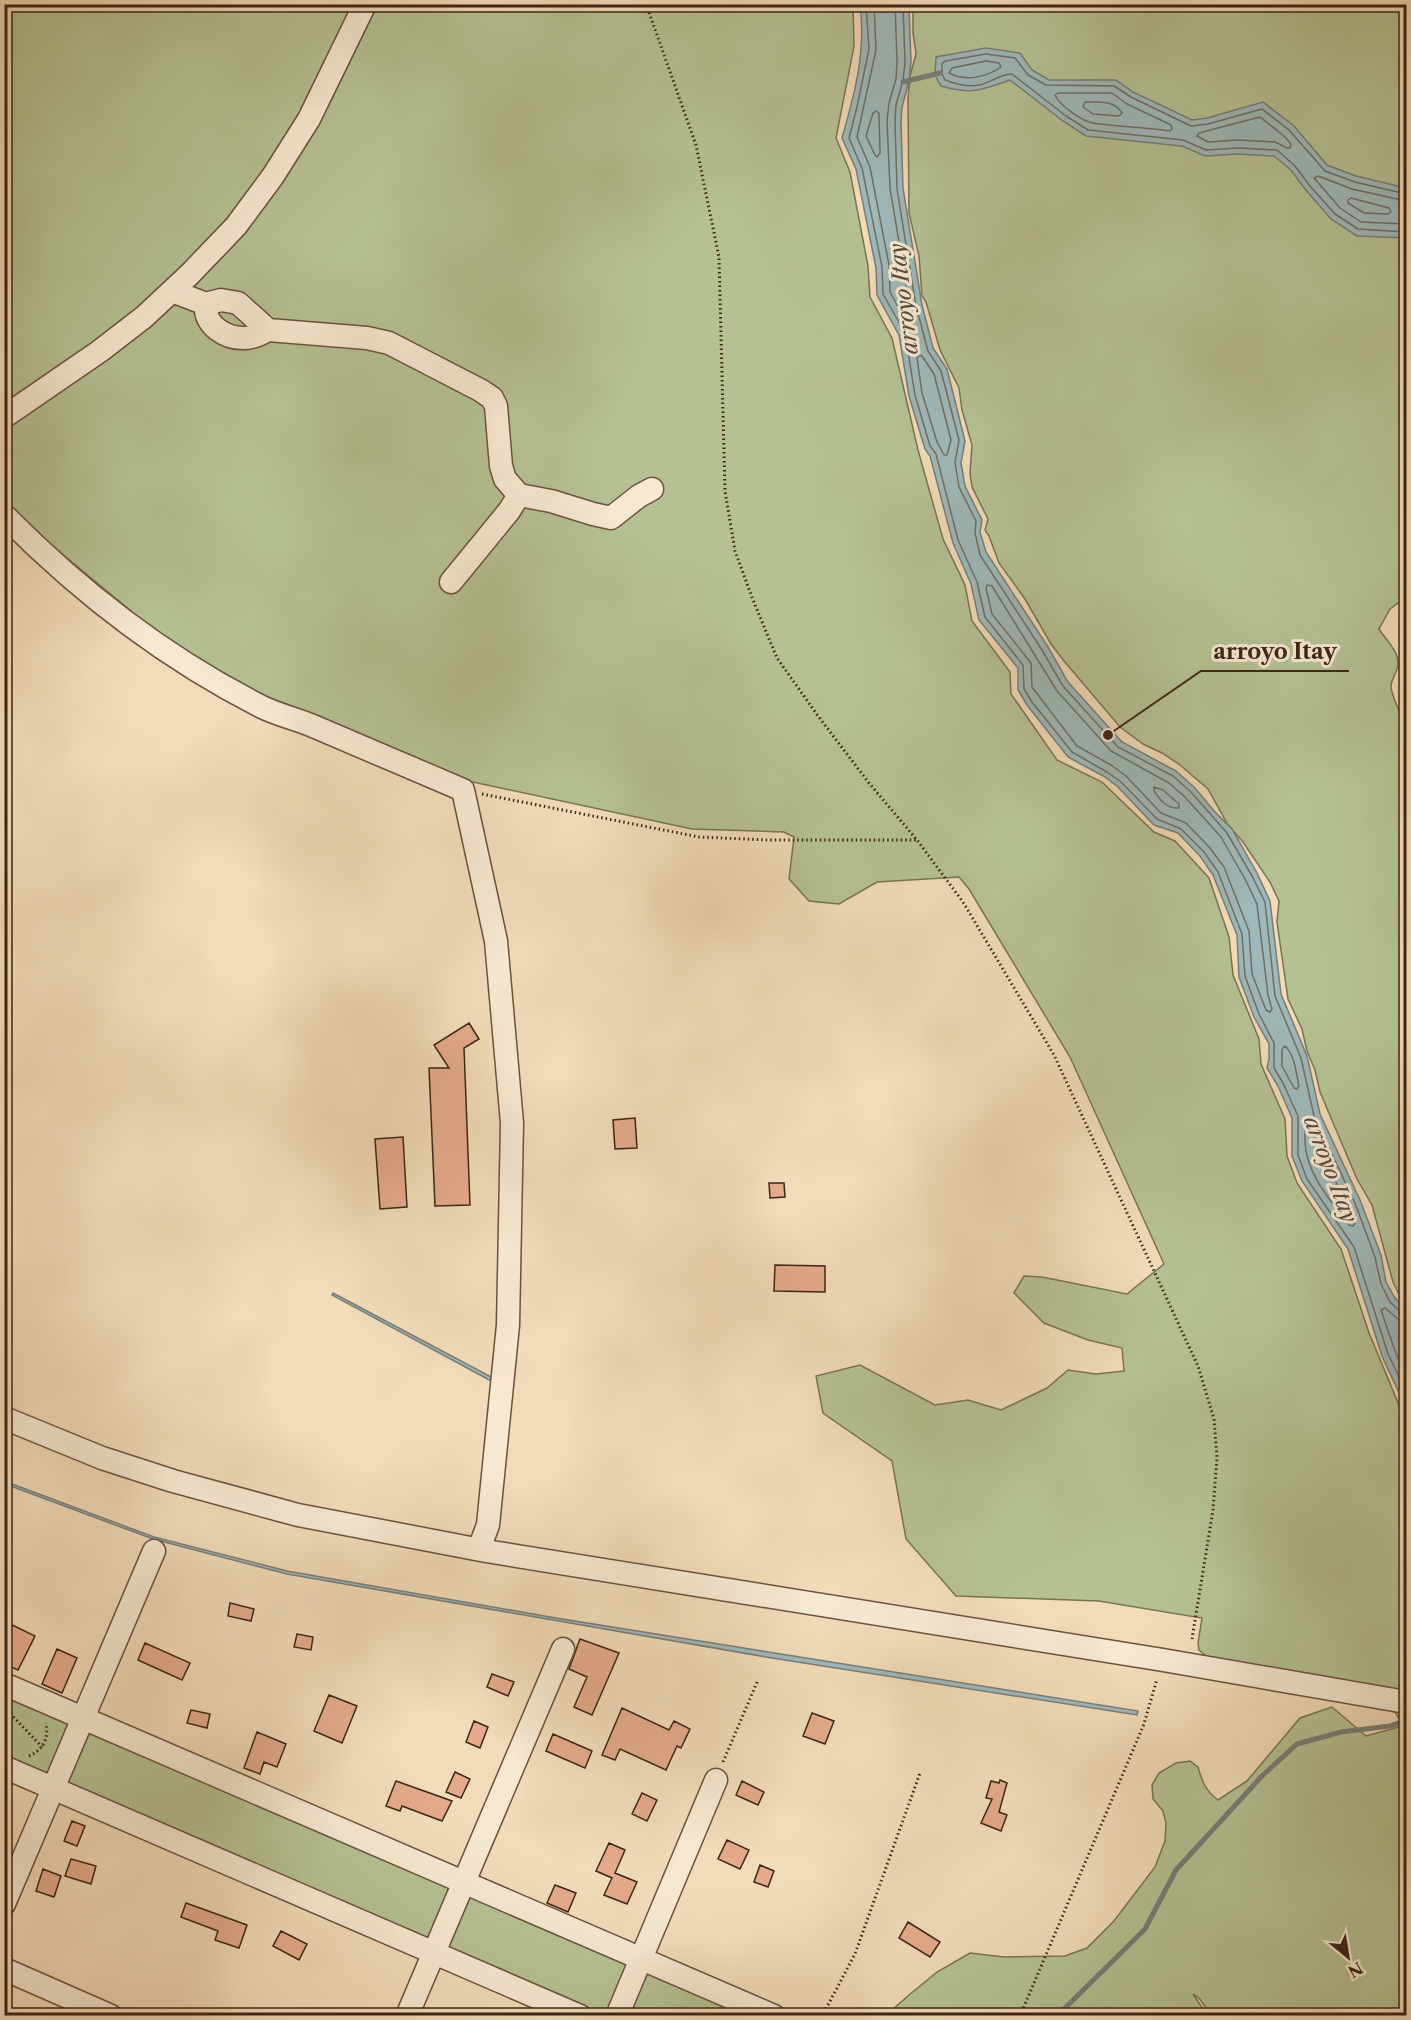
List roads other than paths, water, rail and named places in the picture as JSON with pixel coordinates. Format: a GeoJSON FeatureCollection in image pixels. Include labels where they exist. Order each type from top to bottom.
{"type":"FeatureCollection","features":[{"type":"Feature","properties":{"kind":"street"},"geometry":{"type":"LineString","coordinates":[[4,417],[100,351],[144,317],[236,226],[273,176],[309,118],[365,4]]}},
{"type":"Feature","properties":{"kind":"street"},"geometry":{"type":"LineString","coordinates":[[172,291],[207,304],[221,300],[238,303],[268,330]]}},
{"type":"Feature","properties":{"kind":"street"},"geometry":{"type":"LineString","coordinates":[[207,304],[205,311],[211,324],[220,331],[245,338],[268,330],[367,338],[389,343],[480,390],[492,398],[496,406],[501,466],[505,479],[519,495],[551,501],[611,518],[652,489]]}},
{"type":"Feature","properties":{"kind":"street"},"geometry":{"type":"LineString","coordinates":[[451,582],[509,511],[519,495]]}},
{"type":"Feature","properties":{"kind":"street"},"geometry":{"type":"LineString","coordinates":[[4,515],[32,543],[94,595],[149,638],[191,666],[264,708],[308,724],[464,790],[496,941],[512,1123],[508,1325],[488,1525],[479,1549]]}},
{"type":"Feature","properties":{"kind":"street"},"geometry":{"type":"LineString","coordinates":[[4,1418],[102,1458],[173,1482],[298,1515],[479,1549],[1163,1660],[1406,1702]]}},
{"type":"Feature","properties":{"kind":"street"},"geometry":{"type":"LineString","coordinates":[[4,1904],[154,1551]]}},
{"type":"Feature","properties":{"kind":"street"},"geometry":{"type":"LineString","coordinates":[[407,2016],[563,1649]]}},
{"type":"Feature","properties":{"kind":"street"},"geometry":{"type":"LineString","coordinates":[[4,1684],[774,2016]]}},
{"type":"Feature","properties":{"kind":"street"},"geometry":{"type":"LineString","coordinates":[[14,1762],[53,1788],[580,2016]]}},
{"type":"Feature","properties":{"kind":"street"},"geometry":{"type":"LineString","coordinates":[[617,2016],[716,1780]]}},
{"type":"Feature","properties":{"kind":"street"},"geometry":{"type":"LineString","coordinates":[[4,1970],[111,2016]]}},
{"type":"Feature","properties":{"kind":"water"},"geometry":{"type":"Polygon","coordinates":[[[860,5],[909,5],[911,62],[901,122],[903,188],[922,305],[933,348],[947,369],[965,441],[961,463],[965,486],[982,520],[980,532],[986,552],[1068,682],[1122,742],[1176,771],[1195,788],[1232,829],[1257,873],[1270,901],[1281,994],[1307,1056],[1320,1114],[1360,1200],[1381,1255],[1386,1282],[1395,1298],[1406,1309],[1406,1408],[1382,1356],[1348,1249],[1302,1181],[1292,1156],[1292,1118],[1267,1068],[1269,1044],[1254,1017],[1239,977],[1237,935],[1213,875],[1200,856],[1178,833],[1154,825],[1118,787],[1105,777],[1068,757],[1018,690],[1018,668],[979,620],[971,584],[953,543],[930,456],[925,449],[909,396],[899,335],[877,295],[876,268],[856,169],[842,138],[855,89],[860,56],[862,39],[860,5]]]}},
{"type":"Feature","properties":{"kind":"water"},"geometry":{"type":"Polygon","coordinates":[[[986,48],[1020,53],[1032,70],[1049,80],[1116,80],[1133,92],[1192,120],[1263,102],[1294,126],[1327,165],[1356,176],[1406,188],[1406,238],[1357,236],[1331,219],[1291,170],[1274,156],[1238,154],[1205,156],[1182,146],[1086,136],[1010,80],[969,91],[941,86],[935,75],[936,57],[986,48]]]}},
{"type":"Feature","properties":{"kind":"water"},"geometry":{"type":"Polygon","coordinates":[[[333,1293],[495,1379],[493,1382],[332,1295],[333,1293]]]}},
{"type":"Feature","properties":{"kind":"water"},"geometry":{"type":"Polygon","coordinates":[[[4,1481],[154,1537],[287,1571],[556,1618],[1138,1711],[1137,1715],[772,1658],[287,1574],[153,1539],[5,1484],[4,1481]]]}},
{"type":"Feature","properties":{"kind":"waterway"},"geometry":{"type":"LineString","coordinates":[[903,82],[940,73]]}},
{"type":"Feature","properties":{"kind":"waterway"},"geometry":{"type":"LineString","coordinates":[[1057,2016],[1145,1929],[1176,1870],[1262,1776],[1297,1744],[1341,1732],[1390,1726],[1406,1721]]}},
{"type":"Feature","properties":{"kind":"place","name":"arroyo Itay"},"geometry":{"type":"Point","coordinates":[1108,735]}}]}
